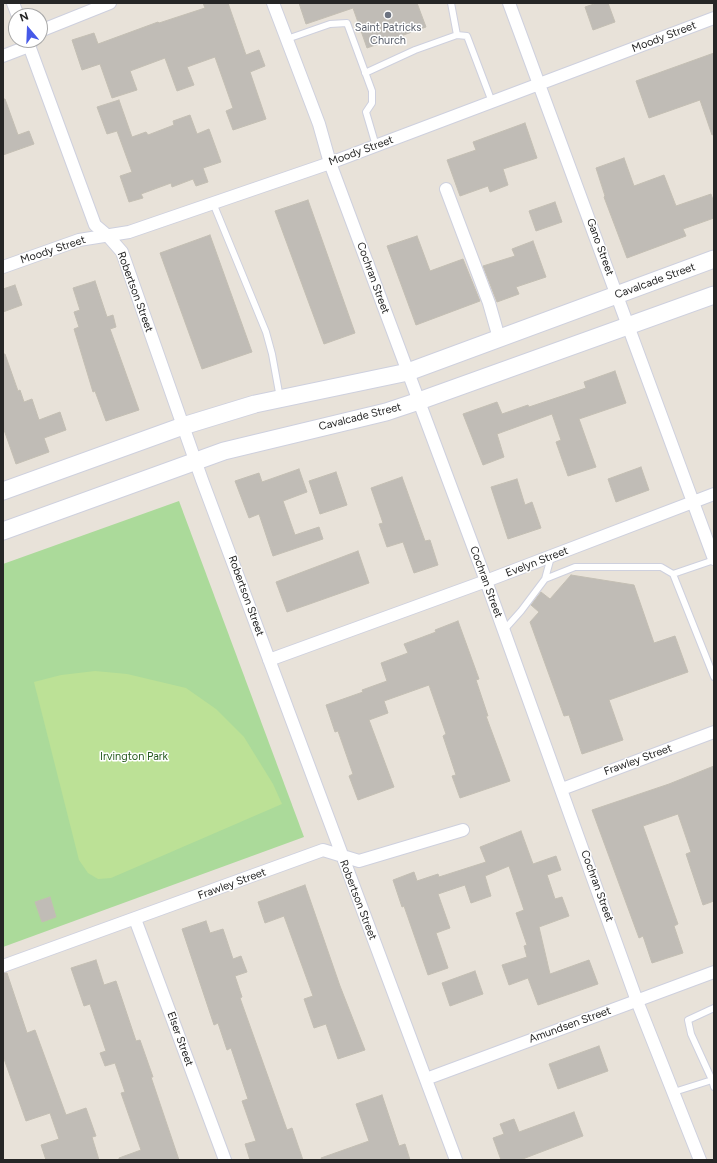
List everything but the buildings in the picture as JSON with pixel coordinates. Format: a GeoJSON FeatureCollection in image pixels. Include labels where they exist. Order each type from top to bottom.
{"type":"FeatureCollection","features":[{"type":"Feature","properties":{"kind":"main road","name":"Cavalcade Street"},"geometry":{"type":"LineString","coordinates":[[3,491],[183,426],[255,404],[280,400],[408,372],[714,259]]}},
{"type":"Feature","properties":{"kind":"main road","name":"Cavalcade Street"},"geometry":{"type":"LineString","coordinates":[[3,530],[196,461],[265,440],[324,427],[419,401],[714,295]]}},
{"type":"Feature","properties":{"kind":"street"},"geometry":{"type":"LineString","coordinates":[[48,28],[110,3]]}},
{"type":"Feature","properties":{"kind":"street","name":"Cochran Street"},"geometry":{"type":"LineString","coordinates":[[273,3],[319,124],[330,163],[562,789],[637,1001],[700,1160]]}},
{"type":"Feature","properties":{"kind":"street","name":"Gano Street"},"geometry":{"type":"LineString","coordinates":[[509,3],[714,559]]}},
{"type":"Feature","properties":{"kind":"street","name":"Moody Street"},"geometry":{"type":"LineString","coordinates":[[3,267],[79,240],[129,232],[330,163],[714,18]]}},
{"type":"Feature","properties":{"kind":"street"},"geometry":{"type":"LineString","coordinates":[[3,56],[18,48]]}},
{"type":"Feature","properties":{"kind":"street","name":"Robertson Street"},"geometry":{"type":"LineString","coordinates":[[32,48],[95,225],[108,236],[122,252],[183,426],[341,856],[456,1160]]}},
{"type":"Feature","properties":{"kind":"street"},"geometry":{"type":"LineString","coordinates":[[446,189],[489,303],[499,338]]}},
{"type":"Feature","properties":{"kind":"street","name":"Evelyn Street"},"geometry":{"type":"LineString","coordinates":[[269,660],[551,557],[714,494]]}},
{"type":"Feature","properties":{"kind":"street","name":"Frawley Street"},"geometry":{"type":"LineString","coordinates":[[562,789],[714,732]]}},
{"type":"Feature","properties":{"kind":"street","name":"Frawley Street"},"geometry":{"type":"LineString","coordinates":[[4,964],[135,919],[323,850],[359,861],[463,830]]}},
{"type":"Feature","properties":{"kind":"street","name":"Elser Street"},"geometry":{"type":"LineString","coordinates":[[135,919],[225,1160]]}},
{"type":"Feature","properties":{"kind":"street","name":"Amundsen Street"},"geometry":{"type":"LineString","coordinates":[[426,1079],[714,972]]}},
{"type":"Feature","properties":{"kind":"lane"},"geometry":{"type":"LineString","coordinates":[[452,3],[457,35]]}},
{"type":"Feature","properties":{"kind":"lane"},"geometry":{"type":"LineString","coordinates":[[287,39],[330,24],[347,23],[372,91],[372,103],[366,112],[376,146]]}},
{"type":"Feature","properties":{"kind":"lane"},"geometry":{"type":"LineString","coordinates":[[365,73],[415,50],[457,35],[467,36],[492,102]]}},
{"type":"Feature","properties":{"kind":"lane"},"geometry":{"type":"LineString","coordinates":[[213,203],[266,332],[272,354],[280,400]]}},
{"type":"Feature","properties":{"kind":"lane"},"geometry":{"type":"LineString","coordinates":[[504,630],[546,579],[551,557]]}},
{"type":"Feature","properties":{"kind":"lane"},"geometry":{"type":"LineString","coordinates":[[673,574],[714,559]]}},
{"type":"Feature","properties":{"kind":"lane"},"geometry":{"type":"LineString","coordinates":[[546,579],[575,567],[661,567],[673,574],[714,677]]}},
{"type":"Feature","properties":{"kind":"lane"},"geometry":{"type":"LineString","coordinates":[[714,1008],[688,1020],[691,1034],[714,1087]]}},
{"type":"Feature","properties":{"kind":"lane"},"geometry":{"type":"LineString","coordinates":[[674,1092],[712,1080]]}},
{"type":"Feature","properties":{"kind":"green space","name":"Irvington Park"},"geometry":{"type":"Polygon","coordinates":[[[179,501],[304,837],[3,947],[3,564],[179,501]]]}},
{"type":"Feature","properties":{"kind":"green space"},"geometry":{"type":"Polygon","coordinates":[[[95,671],[127,674],[186,688],[216,709],[244,737],[273,784],[282,804],[111,878],[98,879],[88,873],[79,860],[34,682],[61,675],[95,671]]]}},
{"type":"Feature","properties":{"kind":"place","name":"Saint Patricks Church"},"geometry":{"type":"Point","coordinates":[388,15]}}]}
